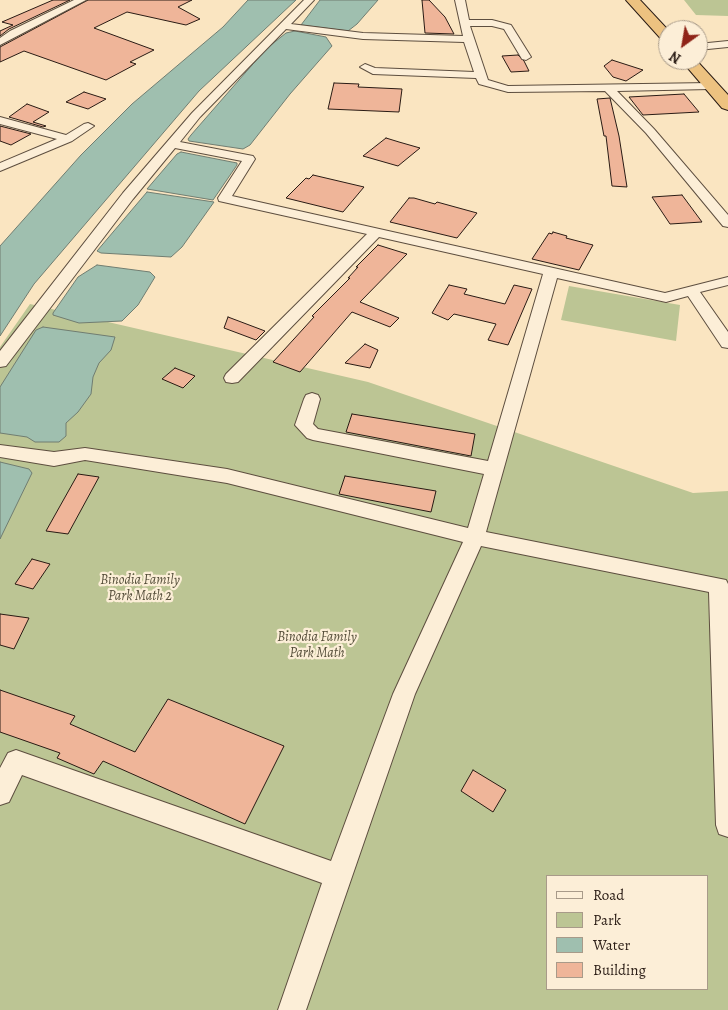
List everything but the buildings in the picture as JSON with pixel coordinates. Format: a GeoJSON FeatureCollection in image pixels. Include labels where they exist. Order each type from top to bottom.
{"type":"FeatureCollection","features":[{"type":"Feature","properties":{"kind":"highway"},"geometry":{"type":"LineString","coordinates":[[633,0],[658,27]]}},
{"type":"Feature","properties":{"kind":"highway"},"geometry":{"type":"LineString","coordinates":[[696,70],[728,105]]}},
{"type":"Feature","properties":{"kind":"street"},"geometry":{"type":"LineString","coordinates":[[0,42],[13,33],[81,0]]}},
{"type":"Feature","properties":{"kind":"street"},"geometry":{"type":"LineString","coordinates":[[0,362],[128,196],[196,115],[309,0]]}},
{"type":"Feature","properties":{"kind":"street"},"geometry":{"type":"LineString","coordinates":[[460,0],[468,39],[483,82],[508,89],[710,86]]}},
{"type":"Feature","properties":{"kind":"street"},"geometry":{"type":"LineString","coordinates":[[465,23],[492,22],[508,26],[526,57]]}},
{"type":"Feature","properties":{"kind":"street"},"geometry":{"type":"LineString","coordinates":[[283,26],[363,36],[468,39]]}},
{"type":"Feature","properties":{"kind":"street"},"geometry":{"type":"LineString","coordinates":[[708,46],[728,44]]}},
{"type":"Feature","properties":{"kind":"street"},"geometry":{"type":"LineString","coordinates":[[366,67],[373,71],[481,75]]}},
{"type":"Feature","properties":{"kind":"street"},"geometry":{"type":"LineString","coordinates":[[608,89],[650,131],[728,223]]}},
{"type":"Feature","properties":{"kind":"street"},"geometry":{"type":"LineString","coordinates":[[0,120],[68,139]]}},
{"type":"Feature","properties":{"kind":"street"},"geometry":{"type":"LineString","coordinates":[[0,167],[68,139],[88,126]]}},
{"type":"Feature","properties":{"kind":"street"},"geometry":{"type":"LineString","coordinates":[[173,144],[249,159],[224,198],[666,298],[728,281]]}},
{"type":"Feature","properties":{"kind":"street"},"geometry":{"type":"LineString","coordinates":[[232,378],[377,232]]}},
{"type":"Feature","properties":{"kind":"street"},"geometry":{"type":"LineString","coordinates":[[292,1010],[404,694],[475,537],[551,272]]}},
{"type":"Feature","properties":{"kind":"street"},"geometry":{"type":"LineString","coordinates":[[691,290],[728,343]]}},
{"type":"Feature","properties":{"kind":"street"},"geometry":{"type":"LineString","coordinates":[[312,399],[304,425],[313,434],[494,469]]}},
{"type":"Feature","properties":{"kind":"street"},"geometry":{"type":"LineString","coordinates":[[0,451],[54,459],[85,454],[226,476],[475,537],[719,586],[728,824]]}},
{"type":"Feature","properties":{"kind":"street"},"geometry":{"type":"LineString","coordinates":[[0,793],[8,758],[338,876]]}},
{"type":"Feature","properties":{"kind":"green space"},"geometry":{"type":"Polygon","coordinates":[[[684,0],[728,0],[728,16],[696,15],[684,0]]]}},
{"type":"Feature","properties":{"kind":"green space"},"geometry":{"type":"Polygon","coordinates":[[[569,286],[680,305],[676,341],[561,320],[569,286]]]}},
{"type":"Feature","properties":{"kind":"green space"},"geometry":{"type":"Polygon","coordinates":[[[30,304],[368,382],[693,493],[728,491],[728,1010],[0,1010],[0,347],[30,304]]]}},
{"type":"Feature","properties":{"kind":"water"},"geometry":{"type":"Polygon","coordinates":[[[248,0],[296,0],[199,91],[34,284],[0,336],[0,246],[81,155],[132,104],[223,27],[248,0]]]}},
{"type":"Feature","properties":{"kind":"water"},"geometry":{"type":"Polygon","coordinates":[[[320,0],[378,0],[357,24],[348,31],[301,25],[320,0]]]}},
{"type":"Feature","properties":{"kind":"water"},"geometry":{"type":"Polygon","coordinates":[[[295,31],[326,37],[332,46],[290,94],[250,145],[243,149],[189,141],[188,139],[191,135],[266,49],[286,33],[295,31]]]}},
{"type":"Feature","properties":{"kind":"water"},"geometry":{"type":"Polygon","coordinates":[[[181,152],[237,163],[213,200],[147,189],[177,154],[181,152]]]}},
{"type":"Feature","properties":{"kind":"water"},"geometry":{"type":"Polygon","coordinates":[[[147,192],[214,202],[182,247],[171,257],[101,253],[97,251],[147,192]]]}},
{"type":"Feature","properties":{"kind":"water"},"geometry":{"type":"Polygon","coordinates":[[[97,265],[150,272],[155,277],[138,305],[122,321],[79,323],[53,315],[78,277],[97,265]]]}},
{"type":"Feature","properties":{"kind":"water"},"geometry":{"type":"Polygon","coordinates":[[[43,327],[115,337],[111,350],[99,363],[93,377],[91,394],[78,412],[66,423],[66,436],[59,442],[35,442],[27,437],[0,433],[0,387],[36,330],[43,327]]]}},
{"type":"Feature","properties":{"kind":"water"},"geometry":{"type":"Polygon","coordinates":[[[0,462],[29,469],[32,473],[0,539],[0,462]]]}},
{"type":"Feature","properties":{"kind":"park label","name":"Binodia Family Park Math 2"},"geometry":{"type":"Point","coordinates":[140,590]}},
{"type":"Feature","properties":{"kind":"park label","name":"Binodia Family Park Math"},"geometry":{"type":"Point","coordinates":[317,646]}}]}
